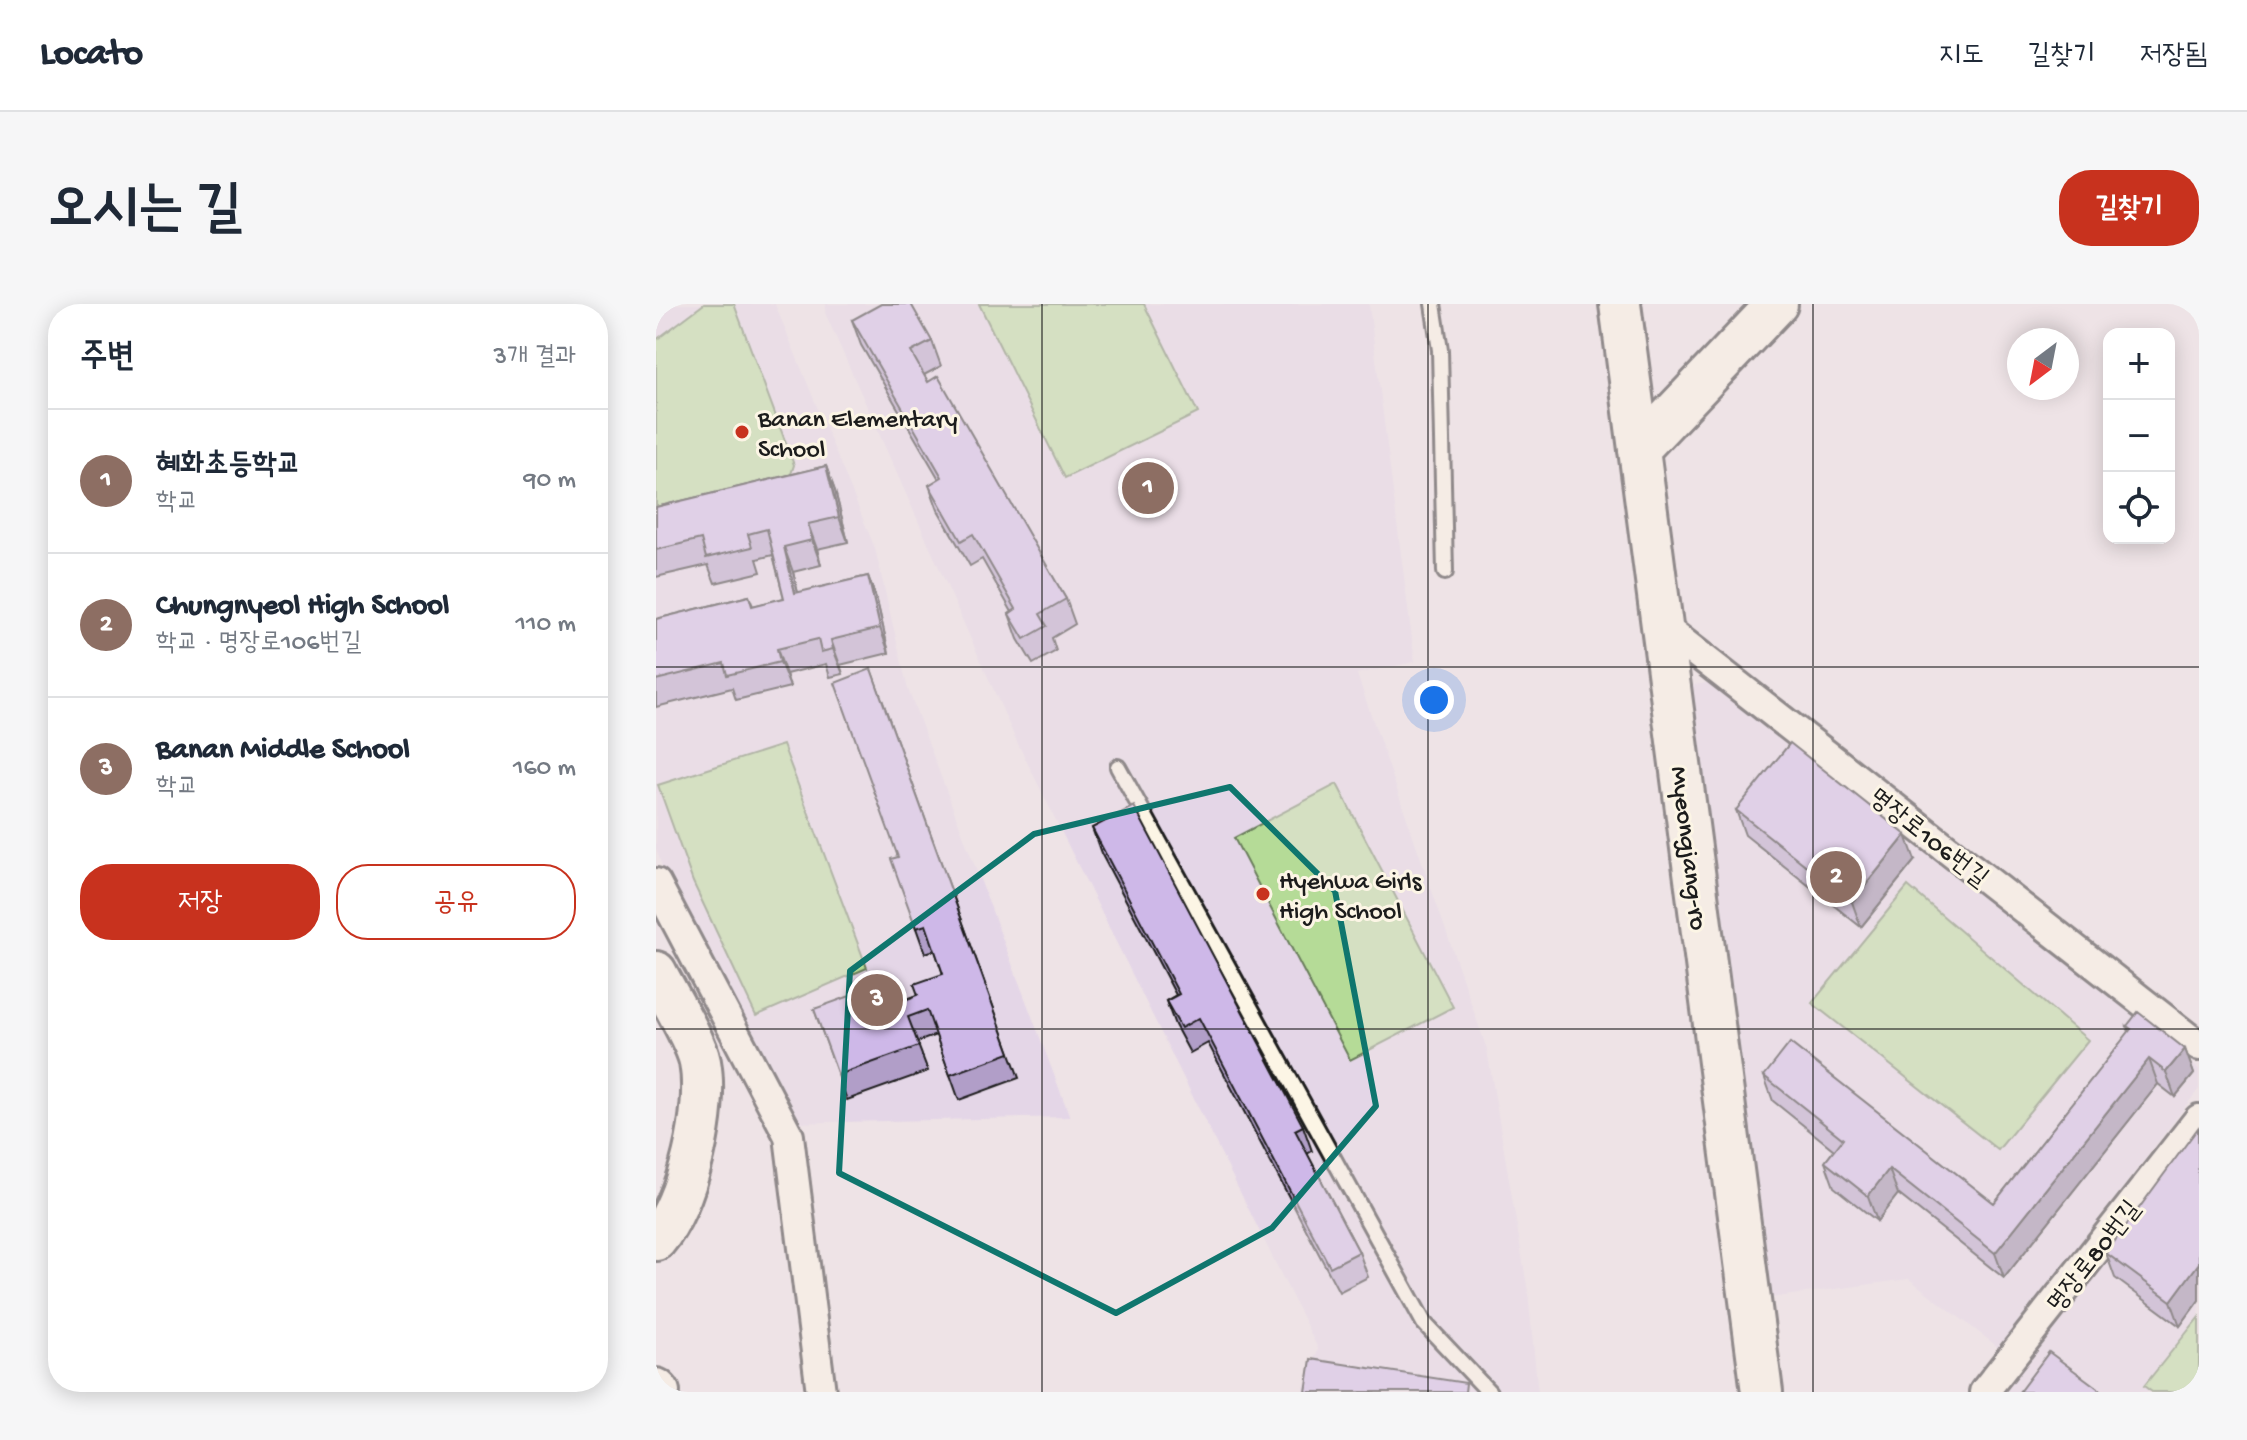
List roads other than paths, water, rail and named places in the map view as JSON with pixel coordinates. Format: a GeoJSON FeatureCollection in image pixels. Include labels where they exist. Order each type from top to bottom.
{"type":"FeatureCollection","features":[{"type":"Feature","properties":{"kind":"main road","name":"Myeongjang-ro"},"geometry":{"type":"LineString","coordinates":[[1620,304],[1762,1392]]}},
{"type":"Feature","properties":{"kind":"main road"},"geometry":{"type":"LineString","coordinates":[[1639,449],[1777,304]]}},
{"type":"Feature","properties":{"kind":"main road"},"geometry":{"type":"LineString","coordinates":[[656,972],[700,1059],[702,1113],[681,1187],[666,1227],[656,1240]]}},
{"type":"Feature","properties":{"kind":"street","name":"명장로106번길"},"geometry":{"type":"LineString","coordinates":[[1662,626],[2199,1046]]}},
{"type":"Feature","properties":{"kind":"street"},"geometry":{"type":"LineString","coordinates":[[656,883],[789,1136],[821,1392]]}},
{"type":"Feature","properties":{"kind":"street","name":"명장로80번길"},"geometry":{"type":"LineString","coordinates":[[1984,1392],[2199,1119]]}},
{"type":"Feature","properties":{"kind":"lane"},"geometry":{"type":"LineString","coordinates":[[1433,304],[1440,350],[1445,572]]}},
{"type":"Feature","properties":{"kind":"lane"},"geometry":{"type":"LineString","coordinates":[[1118,767],[1424,1323],[1489,1392]]}},
{"type":"Feature","properties":{"kind":"place","name":"Banan Elementary School"},"geometry":{"type":"Point","coordinates":[742,432]}},
{"type":"Feature","properties":{"kind":"place","name":"혜화초등학교"},"geometry":{"type":"Point","coordinates":[1148,488]}},
{"type":"Feature","properties":{"kind":"place","name":"Chungnyeol High School"},"geometry":{"type":"Point","coordinates":[1836,877]}},
{"type":"Feature","properties":{"kind":"place","name":"Hyehwa Girls High School"},"geometry":{"type":"Point","coordinates":[1263,894]}},
{"type":"Feature","properties":{"kind":"place","name":"Banan Middle School"},"geometry":{"type":"Point","coordinates":[877,1000]}}]}
